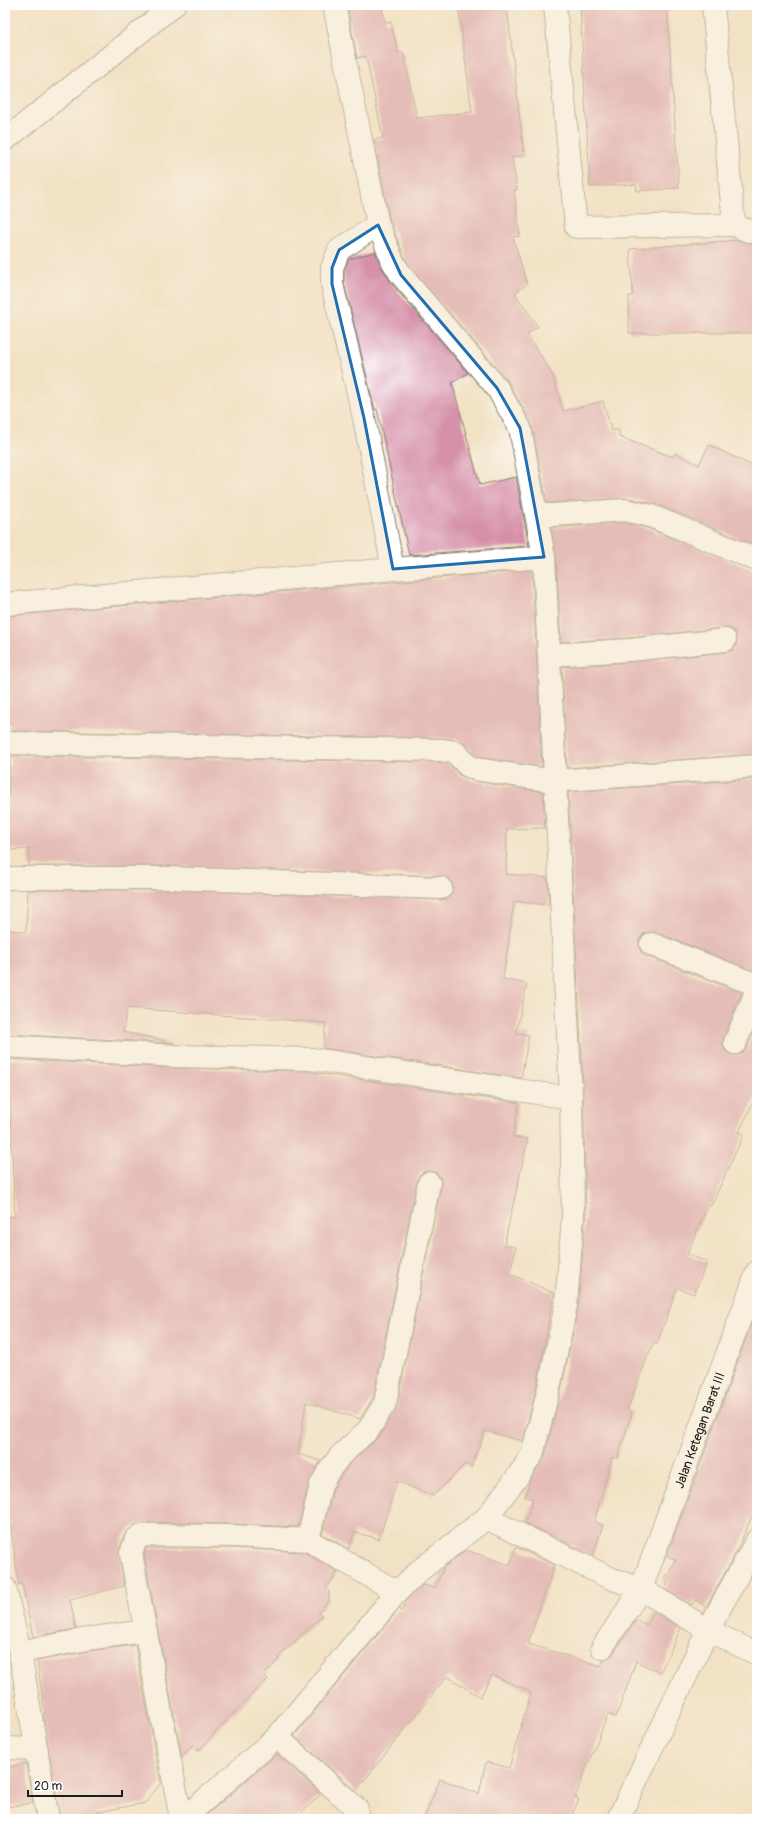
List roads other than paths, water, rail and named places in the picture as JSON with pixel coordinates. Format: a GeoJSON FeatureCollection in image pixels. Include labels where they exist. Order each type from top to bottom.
{"type":"FeatureCollection","features":[{"type":"Feature","properties":{"kind":"street"},"geometry":{"type":"LineString","coordinates":[[5,140],[174,5]]}},
{"type":"Feature","properties":{"kind":"street"},"geometry":{"type":"LineString","coordinates":[[334,5],[378,225],[393,262],[402,275],[497,388],[520,428],[537,516],[544,557],[571,1098],[573,1217],[566,1304],[549,1388],[532,1455],[518,1476],[486,1518],[419,1571],[397,1592],[277,1737],[182,1819],[131,1554],[136,1539],[141,1536],[231,1536],[308,1540],[397,1592]]}},
{"type":"Feature","properties":{"kind":"street"},"geometry":{"type":"LineString","coordinates":[[555,5],[576,227],[735,225],[748,230],[757,230]]}},
{"type":"Feature","properties":{"kind":"street"},"geometry":{"type":"LineString","coordinates":[[713,5],[735,225]]}},
{"type":"Feature","properties":{"kind":"street"},"geometry":{"type":"LineString","coordinates":[[378,225],[339,250],[332,268],[332,284],[364,418],[393,569]]}},
{"type":"Feature","properties":{"kind":"street"},"geometry":{"type":"LineString","coordinates":[[537,516],[625,510],[651,516],[757,560]]}},
{"type":"Feature","properties":{"kind":"street"},"geometry":{"type":"LineString","coordinates":[[5,604],[544,557]]}},
{"type":"Feature","properties":{"kind":"street"},"geometry":{"type":"LineString","coordinates":[[549,655],[629,650],[725,640]]}},
{"type":"Feature","properties":{"kind":"street"},"geometry":{"type":"LineString","coordinates":[[5,743],[441,750],[455,752],[468,766],[475,769],[554,781],[757,766]]}},
{"type":"Feature","properties":{"kind":"street"},"geometry":{"type":"LineString","coordinates":[[5,878],[168,878],[441,888]]}},
{"type":"Feature","properties":{"kind":"street"},"geometry":{"type":"LineString","coordinates":[[651,944],[757,985]]}},
{"type":"Feature","properties":{"kind":"street"},"geometry":{"type":"LineString","coordinates":[[734,1043],[757,990]]}},
{"type":"Feature","properties":{"kind":"street"},"geometry":{"type":"LineString","coordinates":[[5,1046],[176,1056],[312,1059],[571,1098]]}},
{"type":"Feature","properties":{"kind":"street"},"geometry":{"type":"LineString","coordinates":[[308,1540],[321,1485],[328,1472],[340,1456],[369,1429],[384,1403],[429,1183]]}},
{"type":"Feature","properties":{"kind":"street","name":"Jalan Ketegan Barat III"},"geometry":{"type":"LineString","coordinates":[[602,1648],[637,1588],[757,1272]]}},
{"type":"Feature","properties":{"kind":"street"},"geometry":{"type":"LineString","coordinates":[[486,1518],[610,1578],[637,1588],[708,1630],[757,1654]]}},
{"type":"Feature","properties":{"kind":"street"},"geometry":{"type":"LineString","coordinates":[[618,1819],[708,1630],[757,1540]]}},
{"type":"Feature","properties":{"kind":"street"},"geometry":{"type":"LineString","coordinates":[[5,1592],[20,1652],[48,1819]]}},
{"type":"Feature","properties":{"kind":"street"},"geometry":{"type":"LineString","coordinates":[[20,1652],[93,1638],[146,1631]]}},
{"type":"Feature","properties":{"kind":"street"},"geometry":{"type":"LineString","coordinates":[[277,1737],[358,1809]]}},
{"type":"Feature","properties":{"kind":"street"},"geometry":{"type":"LineString","coordinates":[[5,1748],[37,1749]]}}]}
